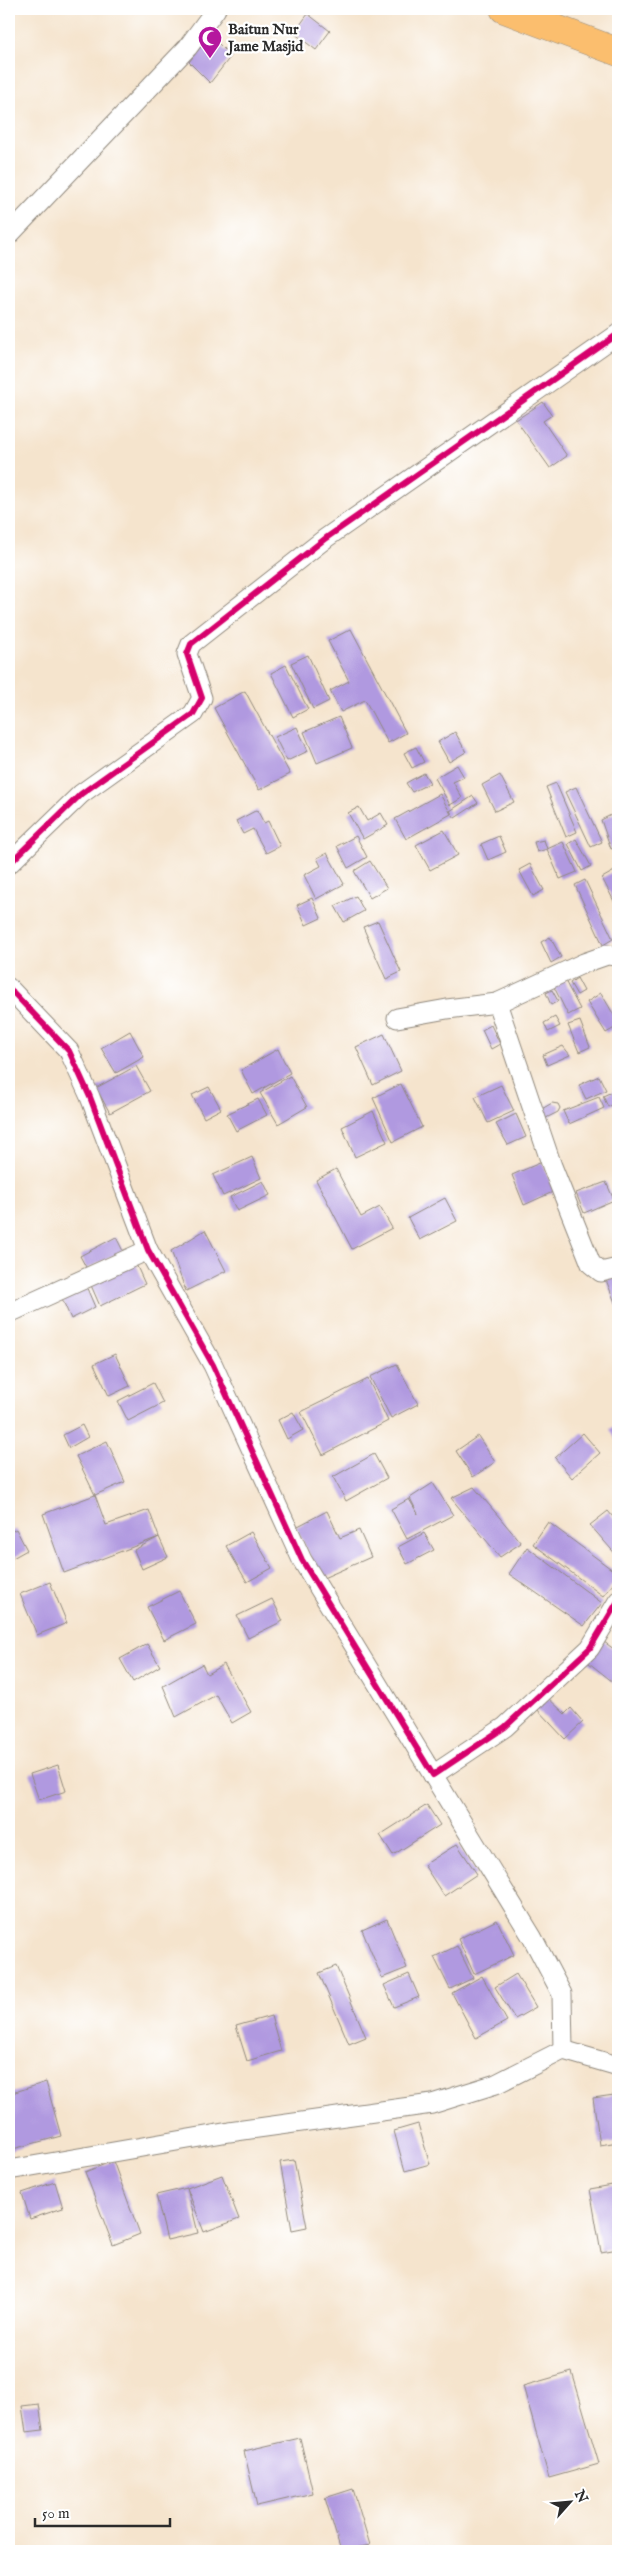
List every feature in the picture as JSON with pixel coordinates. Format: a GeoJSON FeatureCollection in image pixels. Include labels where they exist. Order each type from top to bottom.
{"type":"FeatureCollection","features":[{"type":"Feature","properties":{"kind":"highway"},"geometry":{"type":"LineString","coordinates":[[504,9],[618,52]]}},
{"type":"Feature","properties":{"kind":"street"},"geometry":{"type":"LineString","coordinates":[[9,235],[188,47],[216,9]]}},
{"type":"Feature","properties":{"kind":"street"},"geometry":{"type":"LineString","coordinates":[[9,864],[81,794],[193,714],[202,698],[187,654],[191,644],[326,538],[618,334]]}},
{"type":"Feature","properties":{"kind":"street"},"geometry":{"type":"LineString","coordinates":[[397,1018],[497,1003],[584,963],[607,955],[618,956]]}},
{"type":"Feature","properties":{"kind":"street"},"geometry":{"type":"LineString","coordinates":[[9,988],[69,1051],[90,1097],[148,1250],[214,1365],[302,1560],[532,1937],[562,1994],[563,2050]]}},
{"type":"Feature","properties":{"kind":"street"},"geometry":{"type":"LineString","coordinates":[[497,1003],[552,1166],[591,1264],[601,1272],[618,1268]]}},
{"type":"Feature","properties":{"kind":"street"},"geometry":{"type":"LineString","coordinates":[[9,1313],[148,1250]]}},
{"type":"Feature","properties":{"kind":"street"},"geometry":{"type":"LineString","coordinates":[[433,1775],[505,1727],[590,1648],[618,1601]]}},
{"type":"Feature","properties":{"kind":"street"},"geometry":{"type":"LineString","coordinates":[[9,2170],[229,2132],[432,2104],[496,2084],[563,2050],[618,2066]]}},
{"type":"Feature","properties":{"kind":"building"},"geometry":{"type":"Polygon","coordinates":[[[308,14],[330,31],[316,50],[294,33],[308,14]]]}},
{"type":"Feature","properties":{"kind":"building","name":"Baitun Nur Jame Masjid"},"geometry":{"type":"Polygon","coordinates":[[[210,35],[231,56],[210,83],[189,62],[210,35]]]}},
{"type":"Feature","properties":{"kind":"building"},"geometry":{"type":"Polygon","coordinates":[[[543,402],[552,415],[543,421],[567,456],[550,468],[516,420],[543,402]]]}},
{"type":"Feature","properties":{"kind":"building"},"geometry":{"type":"Polygon","coordinates":[[[351,629],[406,733],[388,743],[365,700],[341,712],[330,691],[349,681],[328,641],[351,629]]]}},
{"type":"Feature","properties":{"kind":"building"},"geometry":{"type":"Polygon","coordinates":[[[308,655],[329,701],[313,709],[291,663],[308,655]]]}},
{"type":"Feature","properties":{"kind":"building"},"geometry":{"type":"Polygon","coordinates":[[[286,665],[308,709],[293,717],[271,673],[286,665]]]}},
{"type":"Feature","properties":{"kind":"building"},"geometry":{"type":"Polygon","coordinates":[[[245,691],[290,774],[259,790],[214,708],[245,691]]]}},
{"type":"Feature","properties":{"kind":"building"},"geometry":{"type":"Polygon","coordinates":[[[339,717],[352,748],[317,763],[304,732],[339,717]]]}},
{"type":"Feature","properties":{"kind":"building"},"geometry":{"type":"Polygon","coordinates":[[[297,727],[308,751],[287,761],[275,737],[297,727]]]}},
{"type":"Feature","properties":{"kind":"building"},"geometry":{"type":"Polygon","coordinates":[[[455,732],[466,752],[449,762],[438,742],[455,732]]]}},
{"type":"Feature","properties":{"kind":"building"},"geometry":{"type":"Polygon","coordinates":[[[416,747],[424,762],[412,768],[404,753],[416,747]]]}},
{"type":"Feature","properties":{"kind":"building"},"geometry":{"type":"Polygon","coordinates":[[[457,765],[464,777],[453,782],[462,798],[450,805],[435,778],[457,765]]]}},
{"type":"Feature","properties":{"kind":"building"},"geometry":{"type":"Polygon","coordinates":[[[424,773],[430,783],[412,792],[406,783],[424,773]]]}},
{"type":"Feature","properties":{"kind":"building"},"geometry":{"type":"Polygon","coordinates":[[[500,775],[514,802],[495,811],[482,785],[500,775]]]}},
{"type":"Feature","properties":{"kind":"building"},"geometry":{"type":"Polygon","coordinates":[[[556,783],[577,832],[566,837],[546,787],[556,783]]]}},
{"type":"Feature","properties":{"kind":"building"},"geometry":{"type":"Polygon","coordinates":[[[576,787],[602,842],[591,847],[565,792],[576,787]]]}},
{"type":"Feature","properties":{"kind":"building"},"geometry":{"type":"Polygon","coordinates":[[[440,794],[451,814],[406,839],[395,819],[440,794]]]}},
{"type":"Feature","properties":{"kind":"building"},"geometry":{"type":"Polygon","coordinates":[[[473,796],[478,803],[455,818],[450,811],[473,796]]]}},
{"type":"Feature","properties":{"kind":"building"},"geometry":{"type":"Polygon","coordinates":[[[359,807],[367,821],[381,813],[388,825],[363,839],[348,813],[359,807]]]}},
{"type":"Feature","properties":{"kind":"building"},"geometry":{"type":"Polygon","coordinates":[[[257,810],[264,823],[268,821],[280,846],[266,853],[253,829],[243,834],[236,821],[257,810]]]}},
{"type":"Feature","properties":{"kind":"building"},"geometry":{"type":"Polygon","coordinates":[[[617,812],[618,846],[611,849],[601,820],[617,812]]]}},
{"type":"Feature","properties":{"kind":"building"},"geometry":{"type":"Polygon","coordinates":[[[444,830],[458,855],[430,870],[416,845],[444,830]]]}},
{"type":"Feature","properties":{"kind":"building"},"geometry":{"type":"Polygon","coordinates":[[[356,836],[367,857],[348,868],[337,846],[356,836]]]}},
{"type":"Feature","properties":{"kind":"building"},"geometry":{"type":"Polygon","coordinates":[[[499,836],[506,852],[488,860],[481,844],[499,836]]]}},
{"type":"Feature","properties":{"kind":"building"},"geometry":{"type":"Polygon","coordinates":[[[576,839],[591,866],[582,871],[568,844],[576,839]]]}},
{"type":"Feature","properties":{"kind":"building"},"geometry":{"type":"Polygon","coordinates":[[[544,840],[547,849],[537,852],[534,842],[544,840]]]}},
{"type":"Feature","properties":{"kind":"building"},"geometry":{"type":"Polygon","coordinates":[[[563,842],[577,872],[560,879],[547,849],[563,842]]]}},
{"type":"Feature","properties":{"kind":"building"},"geometry":{"type":"Polygon","coordinates":[[[327,853],[344,884],[316,899],[304,875],[321,866],[317,858],[327,853]]]}},
{"type":"Feature","properties":{"kind":"building"},"geometry":{"type":"Polygon","coordinates":[[[370,861],[387,888],[370,898],[354,871],[370,861]]]}},
{"type":"Feature","properties":{"kind":"building"},"geometry":{"type":"Polygon","coordinates":[[[530,864],[544,890],[533,896],[519,870],[530,864]]]}},
{"type":"Feature","properties":{"kind":"building"},"geometry":{"type":"Polygon","coordinates":[[[618,869],[618,909],[602,878],[618,869]]]}},
{"type":"Feature","properties":{"kind":"building"},"geometry":{"type":"Polygon","coordinates":[[[585,880],[613,939],[603,945],[575,885],[585,880]]]}},
{"type":"Feature","properties":{"kind":"building"},"geometry":{"type":"Polygon","coordinates":[[[356,896],[364,911],[344,922],[335,906],[356,896]]]}},
{"type":"Feature","properties":{"kind":"building"},"geometry":{"type":"Polygon","coordinates":[[[312,898],[321,918],[306,925],[297,905],[312,898]]]}},
{"type":"Feature","properties":{"kind":"building"},"geometry":{"type":"Polygon","coordinates":[[[378,921],[401,972],[386,979],[363,927],[378,921]]]}},
{"type":"Feature","properties":{"kind":"building"},"geometry":{"type":"Polygon","coordinates":[[[550,937],[561,957],[551,963],[541,942],[550,937]]]}},
{"type":"Feature","properties":{"kind":"building"},"geometry":{"type":"Polygon","coordinates":[[[563,977],[580,1009],[568,1015],[552,983],[563,977]]]}},
{"type":"Feature","properties":{"kind":"building"},"geometry":{"type":"Polygon","coordinates":[[[577,978],[584,991],[577,995],[570,983],[577,978]]]}},
{"type":"Feature","properties":{"kind":"building"},"geometry":{"type":"Polygon","coordinates":[[[552,990],[558,1001],[551,1005],[546,993],[552,990]]]}},
{"type":"Feature","properties":{"kind":"building"},"geometry":{"type":"Polygon","coordinates":[[[601,993],[618,1022],[618,1026],[606,1033],[587,1002],[601,993]]]}},
{"type":"Feature","properties":{"kind":"building"},"geometry":{"type":"Polygon","coordinates":[[[555,1017],[560,1026],[548,1032],[544,1023],[555,1017]]]}},
{"type":"Feature","properties":{"kind":"building"},"geometry":{"type":"Polygon","coordinates":[[[580,1021],[590,1047],[579,1052],[568,1025],[580,1021]]]}},
{"type":"Feature","properties":{"kind":"building"},"geometry":{"type":"Polygon","coordinates":[[[491,1025],[500,1044],[491,1049],[482,1030],[491,1025]]]}},
{"type":"Feature","properties":{"kind":"building"},"geometry":{"type":"Polygon","coordinates":[[[130,1031],[144,1057],[116,1073],[101,1048],[130,1031]]]}},
{"type":"Feature","properties":{"kind":"building"},"geometry":{"type":"Polygon","coordinates":[[[384,1034],[401,1071],[373,1085],[356,1047],[384,1034]]]}},
{"type":"Feature","properties":{"kind":"building"},"geometry":{"type":"Polygon","coordinates":[[[563,1046],[570,1055],[547,1065],[543,1055],[563,1046]]]}},
{"type":"Feature","properties":{"kind":"building"},"geometry":{"type":"Polygon","coordinates":[[[278,1049],[290,1073],[253,1094],[241,1070],[278,1049]]]}},
{"type":"Feature","properties":{"kind":"building"},"geometry":{"type":"Polygon","coordinates":[[[136,1066],[150,1091],[110,1113],[96,1088],[136,1066]]]}},
{"type":"Feature","properties":{"kind":"building"},"geometry":{"type":"Polygon","coordinates":[[[290,1076],[307,1107],[278,1124],[260,1093],[290,1076]]]}},
{"type":"Feature","properties":{"kind":"building"},"geometry":{"type":"Polygon","coordinates":[[[599,1076],[606,1090],[586,1099],[579,1085],[599,1076]]]}},
{"type":"Feature","properties":{"kind":"building"},"geometry":{"type":"Polygon","coordinates":[[[401,1084],[422,1127],[393,1142],[373,1098],[401,1084]]]}},
{"type":"Feature","properties":{"kind":"building"},"geometry":{"type":"Polygon","coordinates":[[[501,1085],[514,1111],[488,1123],[475,1097],[501,1085]]]}},
{"type":"Feature","properties":{"kind":"building"},"geometry":{"type":"Polygon","coordinates":[[[209,1087],[221,1109],[204,1118],[192,1095],[209,1087]]]}},
{"type":"Feature","properties":{"kind":"building"},"geometry":{"type":"Polygon","coordinates":[[[618,1089],[618,1102],[608,1107],[603,1096],[618,1089]]]}},
{"type":"Feature","properties":{"kind":"building"},"geometry":{"type":"Polygon","coordinates":[[[599,1097],[604,1108],[569,1124],[563,1111],[599,1097]]]}},
{"type":"Feature","properties":{"kind":"building"},"geometry":{"type":"Polygon","coordinates":[[[258,1099],[267,1115],[236,1131],[227,1114],[258,1099]]]}},
{"type":"Feature","properties":{"kind":"building"},"geometry":{"type":"Polygon","coordinates":[[[552,1103],[558,1104],[560,1108],[558,1112],[544,1119],[540,1110],[552,1103]]]}},
{"type":"Feature","properties":{"kind":"building"},"geometry":{"type":"Polygon","coordinates":[[[373,1111],[387,1142],[355,1157],[342,1127],[373,1111]]]}},
{"type":"Feature","properties":{"kind":"building"},"geometry":{"type":"Polygon","coordinates":[[[516,1114],[526,1137],[508,1145],[496,1124],[516,1114]]]}},
{"type":"Feature","properties":{"kind":"building"},"geometry":{"type":"Polygon","coordinates":[[[252,1157],[261,1178],[223,1196],[213,1175],[252,1157]]]}},
{"type":"Feature","properties":{"kind":"building"},"geometry":{"type":"Polygon","coordinates":[[[542,1162],[555,1191],[524,1205],[512,1175],[542,1162]]]}},
{"type":"Feature","properties":{"kind":"building"},"geometry":{"type":"Polygon","coordinates":[[[336,1169],[361,1217],[380,1207],[392,1228],[352,1249],[316,1180],[336,1169]]]}},
{"type":"Feature","properties":{"kind":"building"},"geometry":{"type":"Polygon","coordinates":[[[263,1181],[270,1195],[237,1211],[230,1197],[263,1181]]]}},
{"type":"Feature","properties":{"kind":"building"},"geometry":{"type":"Polygon","coordinates":[[[606,1182],[614,1200],[584,1213],[576,1193],[606,1182]]]}},
{"type":"Feature","properties":{"kind":"building"},"geometry":{"type":"Polygon","coordinates":[[[445,1198],[457,1221],[420,1240],[408,1218],[445,1198]]]}},
{"type":"Feature","properties":{"kind":"building"},"geometry":{"type":"Polygon","coordinates":[[[205,1230],[226,1271],[186,1291],[171,1251],[205,1230]]]}},
{"type":"Feature","properties":{"kind":"building"},"geometry":{"type":"Polygon","coordinates":[[[116,1237],[123,1251],[87,1269],[80,1256],[116,1237]]]}},
{"type":"Feature","properties":{"kind":"building"},"geometry":{"type":"Polygon","coordinates":[[[135,1262],[145,1284],[100,1306],[90,1283],[135,1262]]]}},
{"type":"Feature","properties":{"kind":"building"},"geometry":{"type":"Polygon","coordinates":[[[618,1274],[618,1310],[606,1280],[618,1274]]]}},
{"type":"Feature","properties":{"kind":"building"},"geometry":{"type":"Polygon","coordinates":[[[86,1286],[95,1307],[71,1319],[60,1294],[86,1286]]]}},
{"type":"Feature","properties":{"kind":"building"},"geometry":{"type":"Polygon","coordinates":[[[115,1354],[130,1386],[109,1396],[94,1364],[115,1354]]]}},
{"type":"Feature","properties":{"kind":"building"},"geometry":{"type":"Polygon","coordinates":[[[397,1364],[418,1404],[391,1418],[370,1377],[397,1364]]]}},
{"type":"Feature","properties":{"kind":"building"},"geometry":{"type":"Polygon","coordinates":[[[368,1379],[388,1421],[323,1455],[301,1412],[368,1379]]]}},
{"type":"Feature","properties":{"kind":"building"},"geometry":{"type":"Polygon","coordinates":[[[153,1383],[163,1403],[128,1421],[118,1401],[153,1383]]]}},
{"type":"Feature","properties":{"kind":"building"},"geometry":{"type":"Polygon","coordinates":[[[293,1412],[303,1430],[287,1439],[278,1420],[293,1412]]]}},
{"type":"Feature","properties":{"kind":"building"},"geometry":{"type":"Polygon","coordinates":[[[618,1424],[618,1444],[610,1429],[618,1424]]]}},
{"type":"Feature","properties":{"kind":"building"},"geometry":{"type":"Polygon","coordinates":[[[82,1425],[88,1437],[69,1448],[63,1435],[82,1425]]]}},
{"type":"Feature","properties":{"kind":"building"},"geometry":{"type":"Polygon","coordinates":[[[583,1433],[600,1453],[572,1478],[555,1458],[583,1433]]]}},
{"type":"Feature","properties":{"kind":"building"},"geometry":{"type":"Polygon","coordinates":[[[478,1436],[495,1462],[473,1477],[456,1451],[478,1436]]]}},
{"type":"Feature","properties":{"kind":"building"},"geometry":{"type":"Polygon","coordinates":[[[107,1441],[125,1482],[95,1495],[76,1456],[107,1441]]]}},
{"type":"Feature","properties":{"kind":"building"},"geometry":{"type":"Polygon","coordinates":[[[374,1454],[387,1478],[346,1501],[333,1477],[374,1454]]]}},
{"type":"Feature","properties":{"kind":"building"},"geometry":{"type":"Polygon","coordinates":[[[433,1483],[453,1515],[407,1539],[391,1509],[409,1499],[418,1514],[410,1498],[433,1483]]]}},
{"type":"Feature","properties":{"kind":"building"},"geometry":{"type":"Polygon","coordinates":[[[474,1487],[521,1543],[500,1557],[451,1498],[474,1487]]]}},
{"type":"Feature","properties":{"kind":"building"},"geometry":{"type":"Polygon","coordinates":[[[95,1495],[106,1525],[149,1510],[159,1537],[64,1573],[43,1514],[95,1495]]]}},
{"type":"Feature","properties":{"kind":"building"},"geometry":{"type":"Polygon","coordinates":[[[327,1511],[340,1538],[359,1530],[371,1557],[321,1579],[296,1527],[327,1511]]]}},
{"type":"Feature","properties":{"kind":"building"},"geometry":{"type":"Polygon","coordinates":[[[608,1511],[618,1523],[618,1557],[590,1525],[608,1511]]]}},
{"type":"Feature","properties":{"kind":"building"},"geometry":{"type":"Polygon","coordinates":[[[548,1522],[618,1574],[618,1578],[603,1596],[533,1544],[548,1522]]]}},
{"type":"Feature","properties":{"kind":"building"},"geometry":{"type":"Polygon","coordinates":[[[16,1529],[27,1550],[9,1560],[9,1533],[16,1529]]]}},
{"type":"Feature","properties":{"kind":"building"},"geometry":{"type":"Polygon","coordinates":[[[251,1532],[272,1568],[247,1582],[226,1546],[251,1532]]]}},
{"type":"Feature","properties":{"kind":"building"},"geometry":{"type":"Polygon","coordinates":[[[424,1533],[434,1550],[407,1564],[398,1547],[424,1533]]]}},
{"type":"Feature","properties":{"kind":"building"},"geometry":{"type":"Polygon","coordinates":[[[159,1537],[168,1557],[142,1569],[134,1550],[159,1537]]]}},
{"type":"Feature","properties":{"kind":"building"},"geometry":{"type":"Polygon","coordinates":[[[527,1547],[602,1603],[584,1626],[509,1574],[527,1547]]]}},
{"type":"Feature","properties":{"kind":"building"},"geometry":{"type":"Polygon","coordinates":[[[50,1582],[67,1623],[37,1635],[20,1594],[50,1582]]]}},
{"type":"Feature","properties":{"kind":"building"},"geometry":{"type":"Polygon","coordinates":[[[179,1591],[196,1624],[164,1640],[147,1607],[179,1591]]]}},
{"type":"Feature","properties":{"kind":"building"},"geometry":{"type":"Polygon","coordinates":[[[272,1599],[283,1621],[248,1638],[237,1616],[272,1599]]]}},
{"type":"Feature","properties":{"kind":"building"},"geometry":{"type":"Polygon","coordinates":[[[600,1639],[618,1652],[618,1686],[584,1659],[600,1639]]]}},
{"type":"Feature","properties":{"kind":"building"},"geometry":{"type":"Polygon","coordinates":[[[147,1644],[160,1666],[133,1682],[120,1659],[147,1644]]]}},
{"type":"Feature","properties":{"kind":"building"},"geometry":{"type":"Polygon","coordinates":[[[202,1664],[207,1674],[224,1664],[251,1712],[232,1723],[216,1695],[176,1717],[163,1686],[202,1664]]]}},
{"type":"Feature","properties":{"kind":"building"},"geometry":{"type":"Polygon","coordinates":[[[545,1695],[565,1714],[571,1708],[583,1722],[565,1739],[535,1707],[545,1695]]]}},
{"type":"Feature","properties":{"kind":"building"},"geometry":{"type":"Polygon","coordinates":[[[58,1765],[66,1791],[39,1800],[30,1774],[58,1765]]]}},
{"type":"Feature","properties":{"kind":"building"},"geometry":{"type":"Polygon","coordinates":[[[427,1805],[440,1825],[393,1855],[380,1835],[427,1805]]]}},
{"type":"Feature","properties":{"kind":"building"},"geometry":{"type":"Polygon","coordinates":[[[457,1844],[477,1874],[444,1896],[424,1865],[457,1844]]]}},
{"type":"Feature","properties":{"kind":"building"},"geometry":{"type":"Polygon","coordinates":[[[387,1919],[407,1968],[382,1978],[362,1930],[387,1919]]]}},
{"type":"Feature","properties":{"kind":"building"},"geometry":{"type":"Polygon","coordinates":[[[497,1920],[514,1955],[474,1974],[458,1939],[497,1920]]]}},
{"type":"Feature","properties":{"kind":"building"},"geometry":{"type":"Polygon","coordinates":[[[457,1946],[473,1978],[450,1989],[434,1957],[457,1946]]]}},
{"type":"Feature","properties":{"kind":"building"},"geometry":{"type":"Polygon","coordinates":[[[336,1966],[366,2037],[349,2044],[319,1973],[336,1966]]]}},
{"type":"Feature","properties":{"kind":"building"},"geometry":{"type":"Polygon","coordinates":[[[409,1974],[419,1997],[394,2007],[384,1985],[409,1974]]]}},
{"type":"Feature","properties":{"kind":"building"},"geometry":{"type":"Polygon","coordinates":[[[516,1974],[536,2007],[515,2019],[495,1987],[516,1974]]]}},
{"type":"Feature","properties":{"kind":"building"},"geometry":{"type":"Polygon","coordinates":[[[482,1976],[507,2021],[476,2038],[452,1993],[482,1976]]]}},
{"type":"Feature","properties":{"kind":"building"},"geometry":{"type":"Polygon","coordinates":[[[271,2016],[281,2051],[247,2061],[236,2026],[271,2016]]]}},
{"type":"Feature","properties":{"kind":"building"},"geometry":{"type":"Polygon","coordinates":[[[46,2082],[61,2136],[9,2150],[9,2094],[46,2082]]]}},
{"type":"Feature","properties":{"kind":"building"},"geometry":{"type":"Polygon","coordinates":[[[614,2095],[618,2142],[600,2145],[593,2098],[614,2095]]]}},
{"type":"Feature","properties":{"kind":"building"},"geometry":{"type":"Polygon","coordinates":[[[418,2124],[430,2164],[405,2171],[394,2131],[418,2124]]]}},
{"type":"Feature","properties":{"kind":"building"},"geometry":{"type":"Polygon","coordinates":[[[294,2160],[307,2227],[292,2230],[280,2162],[294,2160]]]}},
{"type":"Feature","properties":{"kind":"building"},"geometry":{"type":"Polygon","coordinates":[[[113,2161],[140,2234],[113,2245],[85,2172],[113,2161]]]}},
{"type":"Feature","properties":{"kind":"building"},"geometry":{"type":"Polygon","coordinates":[[[222,2175],[239,2219],[204,2232],[187,2188],[222,2175]]]}},
{"type":"Feature","properties":{"kind":"building"},"geometry":{"type":"Polygon","coordinates":[[[55,2182],[63,2208],[30,2219],[22,2193],[55,2182]]]}},
{"type":"Feature","properties":{"kind":"building"},"geometry":{"type":"Polygon","coordinates":[[[618,2184],[618,2249],[601,2252],[590,2189],[618,2184]]]}},
{"type":"Feature","properties":{"kind":"building"},"geometry":{"type":"Polygon","coordinates":[[[187,2188],[198,2233],[167,2240],[156,2195],[187,2188]]]}},
{"type":"Feature","properties":{"kind":"building"},"geometry":{"type":"Polygon","coordinates":[[[572,2372],[599,2464],[549,2478],[523,2386],[572,2372]]]}},
{"type":"Feature","properties":{"kind":"building"},"geometry":{"type":"Polygon","coordinates":[[[39,2404],[43,2430],[26,2432],[22,2406],[39,2404]]]}},
{"type":"Feature","properties":{"kind":"building"},"geometry":{"type":"Polygon","coordinates":[[[300,2438],[313,2493],[257,2506],[244,2451],[300,2438]]]}},
{"type":"Feature","properties":{"kind":"building"},"geometry":{"type":"Polygon","coordinates":[[[353,2489],[370,2545],[341,2551],[325,2498],[353,2489]]]}},
{"type":"Feature","properties":{"kind":"cycle path"},"geometry":{"type":"LineString","coordinates":[[9,864],[81,794],[193,714],[202,698],[187,654],[191,644],[326,538],[618,334]]}},
{"type":"Feature","properties":{"kind":"cycle path"},"geometry":{"type":"LineString","coordinates":[[9,988],[69,1051],[90,1097],[148,1250],[213,1365],[302,1560],[433,1775],[505,1727],[590,1648],[618,1601]]}},
{"type":"Feature","properties":{"kind":"place","name":"Baitun Nur Jame Masjid"},"geometry":{"type":"Point","coordinates":[210,59]}}]}
